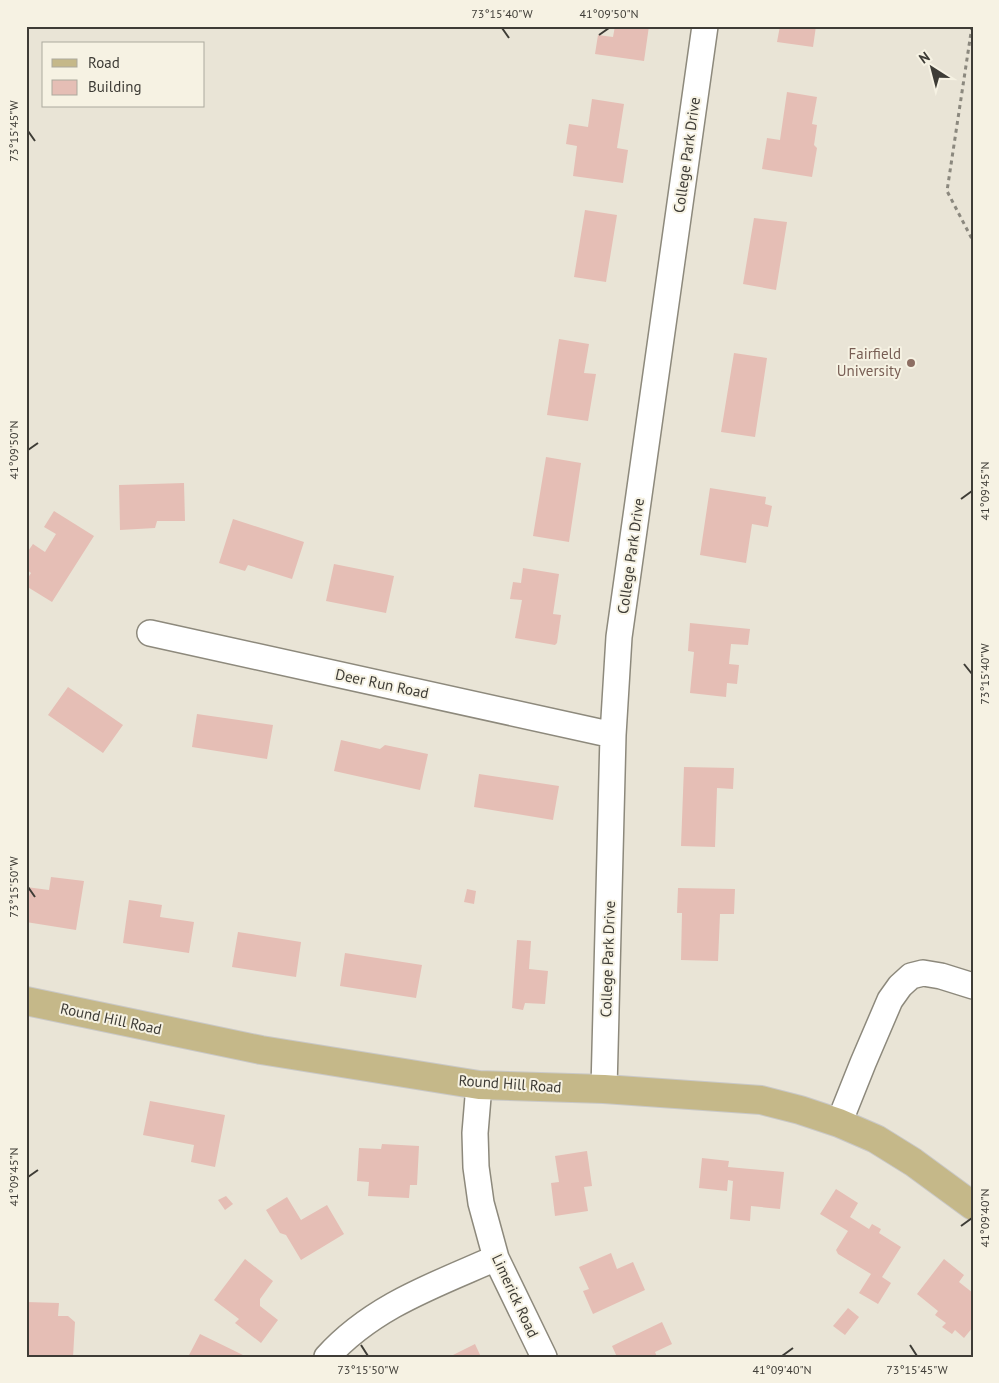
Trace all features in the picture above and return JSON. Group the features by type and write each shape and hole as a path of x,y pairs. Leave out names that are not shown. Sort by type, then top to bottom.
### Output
{"main road":[{"name":"Round Hill Road","path":"26,1001 261,1050 479,1085 604,1089 761,1100 839,1123 876,1139 913,1162 973,1206"}],"street":[{"name":"College Park Drive","path":"604,1089 613,736 619,637 705,26"},
{"name":"Deer Run Road","path":"150,633 613,736"},
{"path":"839,1123 890,1000 900,986 911,976 923,973 941,976 973,986"},
{"name":"Limerick Road","path":"479,1085 475,1133 476,1168 481,1203 496,1258 544,1357"},
{"path":"327,1357 341,1342 376,1314 395,1303 496,1258"}],"path":[{"path":"972,26 947,191 973,240"}],"building":[{"path":"615,26 649,26 644,61 595,54 598,35 613,37"},
{"path":"780,26 816,26 813,47 777,42"},
{"path":"787,92 817,97 812,124 817,125 814,145 817,148 812,177 762,169 767,138 780,140"},
{"path":"592,99 624,104 617,148 628,150 623,183 573,176 577,146 566,144 569,124 588,127"},
{"path":"585,210 617,215 606,282 574,277"},
{"path":"754,218 787,222 776,290 743,284"},
{"path":"559,339 589,344 584,373 596,374 588,421 547,415"},
{"path":"734,353 767,358 755,437 721,432"},
{"path":"546,457 581,463 569,542 533,536"},
{"path":"184,483 185,521 157,521 155,528 120,530 119,485"},
{"path":"710,488 766,497 765,504 772,506 768,527 752,524 746,563 700,555"},
{"path":"54,511 94,536 52,602 26,586 26,581 31,573 26,569 26,554 33,544 45,552 56,534 44,527"},
{"path":"233,519 304,542 292,579 248,565 245,571 219,563"},
{"path":"334,564 394,576 386,613 326,601"},
{"path":"523,568 559,574 553,614 561,615 557,643 555,645 515,638 522,600 510,599 513,582 521,583"},
{"path":"690,623 750,629 748,645 731,644 729,664 739,665 737,684 727,683 726,697 690,693 694,652 688,651"},
{"path":"68,687 123,725 103,753 48,715"},
{"path":"197,714 273,725 267,759 192,747"},
{"path":"341,740 380,749 385,745 428,754 420,790 334,771"},
{"path":"684,767 734,768 733,789 717,788 715,847 681,846"},
{"path":"479,774 559,786 553,820 474,807"},
{"path":"51,877 84,881 76,930 26,922 26,887 49,890"},
{"path":"678,888 735,889 734,914 720,914 718,961 681,960 682,913 677,913"},
{"path":"467,889 476,891 474,904 464,902"},
{"path":"129,900 162,905 160,917 194,922 189,953 123,943"},
{"path":"238,932 301,942 296,977 232,967"},
{"path":"517,940 531,941 529,969 548,971 545,1004 525,1003 523,1010 512,1008"},
{"path":"345,953 422,965 416,998 340,986"},
{"path":"150,1101 225,1115 215,1167 191,1162 194,1145 143,1135"},
{"path":"382,1144 419,1146 417,1185 410,1185 409,1198 368,1196 369,1182 357,1181 359,1148 381,1149"},
{"path":"587,1151 592,1186 584,1187 588,1211 555,1216 551,1183 559,1182 555,1156"},
{"path":"702,1158 729,1161 728,1167 784,1172 780,1209 751,1206 750,1221 730,1219 733,1181 728,1180 727,1191 699,1188"},
{"path":"836,1189 858,1203 850,1217 869,1229 872,1224 881,1229 879,1233 901,1247 882,1277 891,1283 878,1304 859,1293 871,1274 838,1254 836,1250 848,1231 820,1214"},
{"path":"226,1196 233,1204 225,1210 218,1200"},
{"path":"287,1197 301,1220 327,1205 344,1234 301,1260 286,1235 280,1233 266,1210"},
{"path":"611,1253 617,1269 633,1262 645,1290 593,1314 583,1291 589,1289 579,1267"},
{"path":"245,1259 273,1281 260,1299 260,1306 278,1320 261,1343 235,1323 239,1319 214,1300"},
{"path":"944,1259 964,1275 959,1282 973,1293 973,1327 964,1338 955,1330 952,1334 942,1327 946,1323 935,1315 938,1311 917,1294"},
{"path":"26,1302 59,1303 58,1316 68,1316 75,1322 73,1357 26,1357"},
{"path":"848,1308 859,1317 845,1335 833,1326"},
{"path":"662,1322 672,1344 655,1352 657,1357 617,1357 612,1346"},
{"path":"200,1334 243,1355 242,1357 188,1357"},
{"path":"475,1344 481,1357 449,1357"}],"place":[{"name":"Fairfield University","path":"911,363"}]}
